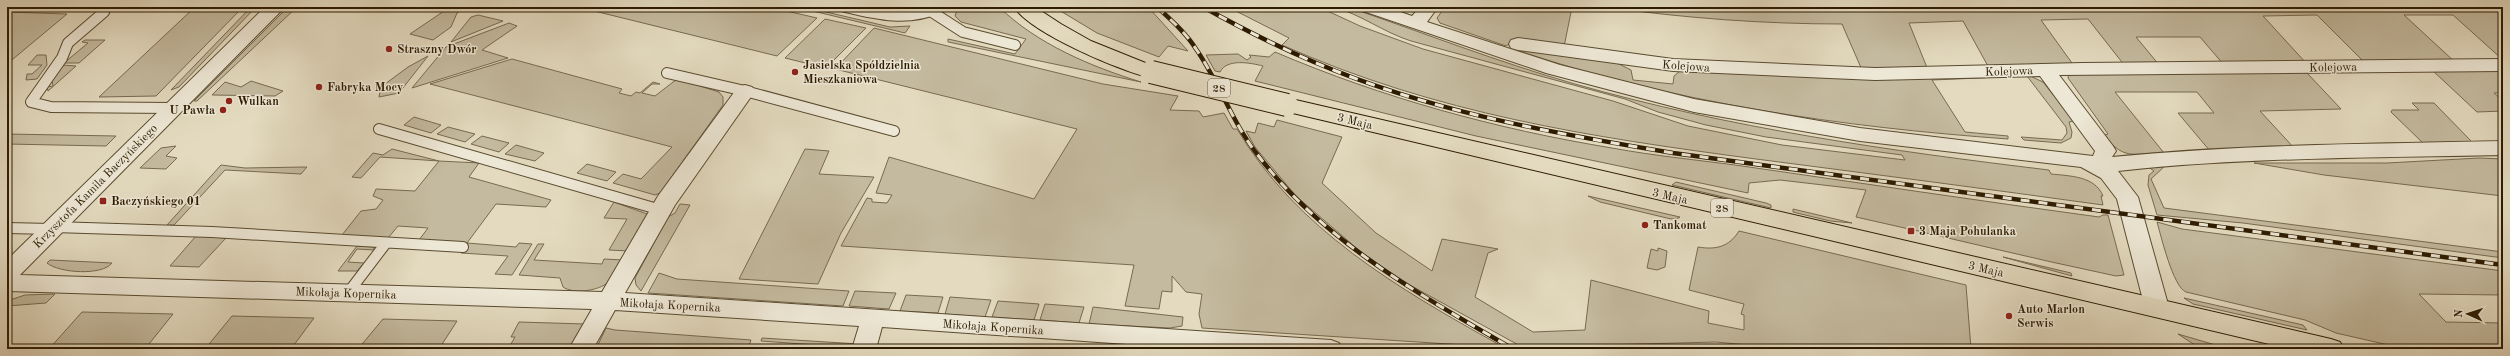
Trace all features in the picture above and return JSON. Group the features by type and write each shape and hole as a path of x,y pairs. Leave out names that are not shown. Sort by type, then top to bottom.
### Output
{"main road":[{"name":"3 Maja","path":"1023,7 1049,28 1073,41 1151,72 1588,177 2331,349"}],"street":[{"name":"Krzysztofa Kamila Baczyńskiego","path":"234,46 268,7"},
{"name":"Krzysztofa Kamila Baczyńskiego","path":"7,274 234,46 276,7"},
{"path":"1369,7 1539,66 1645,95 1740,115 1924,143 2071,159 2097,166 2163,159 2284,153 2503,148"},
{"path":"1416,24 1429,7"},
{"name":"Kolejowa","path":"1518,44 1654,63 1736,69 1894,74 2045,70 2503,65"},
{"path":"2045,70 2106,151 2097,166"},
{"path":"581,349 637,256 660,210 705,144 745,91"},
{"path":"2097,166 2118,184 2127,197 2157,308"},
{"name":"Mikołaja Kopernika","path":"7,283 609,302 1289,348 1331,349"},
{"path":"864,349 873,319"}],"lane":[{"path":"106,7 104,12 68,43 58,65 31,102 51,107 172,108"},
{"path":"845,7 896,16 916,16 932,12 941,7"},
{"path":"932,12 968,34 1015,45"},
{"path":"667,73 745,91 894,131"},
{"path":"379,130 660,210"},
{"path":"7,228 212,232 463,247"},
{"path":"348,294 386,243"}],"shaded area":[{"path":"195,7 243,7 156,96 99,97"},
{"path":"251,7 256,7 179,87 171,90"},
{"path":"288,7 297,7 197,101 194,101"},
{"path":"450,7 466,7 457,13 451,27 433,40 410,34"},
{"path":"578,7 769,7 817,18 777,56"},
{"path":"796,7 805,7 890,27 910,26 905,33"},
{"path":"958,7 999,7 1030,32 1066,53 1103,69 1141,82 948,42 948,39 1015,54 1026,39 961,22 955,16"},
{"path":"1054,7 1148,7 1188,51 1168,46 1159,57 1097,33"},
{"path":"1228,7 1319,7 1360,26 1423,49 1613,101 1688,126 1782,145 1905,160 1902,155 1766,137 1706,125 1658,112 1625,99 1411,41 1391,33 1354,14 1334,7 1348,7 1489,57 1575,84 1633,100 1751,126 1930,155 2049,170 2051,174 2081,178 2094,184 2099,189 2103,196 2101,196 2103,205 1694,151 1634,142 1515,120 1456,106 1398,89 1340,69 1282,45 1289,38"},
{"path":"1445,7 1572,7 1564,47 1516,40 1506,46 1440,23 1437,18"},
{"path":"1605,7 2503,7 2503,60 2453,15 2404,15 2456,63 2365,63 2317,15 2263,16 2307,64 2224,65 2200,37 2136,37 2160,66 2125,66 2088,19 2041,20 2072,63 2071,65 1989,68 1963,21 1909,23 1928,70 1862,70 1842,24 1724,20"},
{"path":"7,12 67,14 7,64"},
{"path":"478,15 503,21 451,42 471,17"},
{"path":"825,19 866,28 826,68 785,58"},
{"path":"509,23 517,26 482,50 508,58 412,88 446,47"},
{"path":"874,28 1103,84 1178,96 1170,110 1199,111 1203,117 1224,113 1233,129 1237,129 1261,165 1289,197 1319,226 1352,253 1387,278 1498,344 1495,347 1202,328 1199,314 1202,294 1186,292 1172,276 1172,292 1162,291 1159,309 1125,306 1134,265 841,246 867,198 872,199 872,202 887,203 892,195 876,193 889,157 1034,199 1077,129 835,69"},
{"path":"85,40 105,40 79,63 64,63 88,43 82,42"},
{"path":"1513,49 1617,63 1631,70 1633,80 1673,84 1674,76 1680,71 2026,74 2043,82 2074,121 2069,122 2072,132 2071,138 2061,143 2024,140 2021,137 2062,140 2067,133 2066,127 2027,76 1932,80 1965,132 2008,136 2008,139 1883,127 1758,110 1634,84 1573,68"},
{"path":"1275,52 1316,69 1399,98 1483,121 1569,140 1644,153 2054,211 2099,217 2108,215 2124,275 2116,276 2083,269 1856,217 1866,190 1780,180 1749,183 1748,193 1476,136 1255,81 1263,66 1246,63 1234,63 1223,68 1220,72 1215,71 1206,55 1238,54 1247,60 1251,57 1249,55 1269,57"},
{"path":"37,55 46,55 47,65 37,79 26,80 27,74 32,74 42,65 28,65"},
{"path":"428,56 399,93 379,97 381,87 408,67"},
{"path":"512,59 622,89 619,93 631,96 636,92 640,93 653,82 660,84 652,84 642,93 655,96 677,79 719,92 723,97 723,105 660,193 655,195 613,183 623,174 641,179 672,147 430,84"},
{"path":"62,65 76,66 48,91 47,87 53,86 52,81"},
{"path":"2503,69 2503,93 2494,93 2503,101 2503,111 2477,112 2432,70"},
{"path":"2296,71 2307,73 2341,109 2260,111 2295,149 2210,151 2178,113 2214,113 2197,92 2115,92 2164,153 2139,154 2125,153 2112,144 2105,135 2108,134 2068,78 2069,73"},
{"path":"251,81 283,91 275,96 212,95 225,82 241,87"},
{"path":"2412,103 2434,103 2474,144 2425,145 2391,112 2392,110 2419,110"},
{"path":"414,117 441,125 431,133 404,125"},
{"path":"1277,120 1342,137 1322,183 1376,233 1432,271 1442,239 1498,249 1488,253 1475,297 1533,332 1585,330 1591,280 1709,311 1708,323 1744,330 1744,315 1741,314 1744,304 1689,290 1698,247 1711,248 1722,246 1731,241 1739,231 1966,285 1971,349 1790,349 1716,342 1522,347 1399,279 1361,252 1296,196 1255,147 1246,131 1255,133 1258,123 1274,127"},
{"path":"448,127 475,134 465,142 437,134"},
{"path":"7,134 116,136 106,146 7,144"},
{"path":"482,136 509,143 499,152 471,144"},
{"path":"516,145 544,153 535,161 505,154"},
{"path":"176,146 166,156 177,158 166,169 140,168 161,148"},
{"path":"392,149 439,161 380,157 361,178 352,177 373,153 383,155"},
{"path":"805,149 829,151 819,174 874,177 841,233 818,284 739,279"},
{"path":"2479,158 2503,159 2503,196 2324,175 2254,163 2387,163"},
{"path":"439,161 479,163 469,177 551,200 546,207 496,204 467,243 516,247 519,243 532,244 512,275 495,274 508,256 461,253 466,244 419,240 428,228 398,226 388,238 342,235 361,211 376,209 383,200 373,196 376,189 415,191"},
{"path":"587,164 616,172 607,181 577,173"},
{"path":"221,165 245,168 307,167 301,174 225,170 174,225 167,225"},
{"path":"2166,165 2151,179 2164,208 2503,252 2503,258 2243,223 2157,215 2148,185 2149,175 2154,171 2147,166"},
{"path":"1676,182 1766,203 1771,205 1771,208 1672,185"},
{"path":"1588,196 1680,217 1671,219 1600,202"},
{"path":"614,202 647,214 629,251 609,250 627,219 604,218"},
{"path":"680,204 690,205 641,291 636,285 635,278 668,217 675,213"},
{"path":"1793,209 1852,223 1830,221 1793,212"},
{"path":"2157,222 2182,229 2503,271 2503,295 2419,294 2446,322 2503,323 2503,349 2406,349 2336,333 2305,320 2186,292 2181,288 2172,271"},
{"path":"196,236 226,238 199,267 170,266"},
{"path":"538,244 544,244 534,260 602,264 604,259 623,260 609,282 606,284 584,291 567,289 563,287 560,278 519,275"},
{"path":"357,246 374,247 374,250 357,249 348,262 364,263 357,271 338,271"},
{"path":"1658,248 1667,251 1665,267 1657,270 1647,268 1651,249 1658,251"},
{"path":"2003,257 2071,273 2072,276"},
{"path":"50,260 112,263 99,270 80,272 53,266 47,263"},
{"path":"659,273 677,279 849,291 843,306 648,293"},
{"path":"855,291 896,293 889,309 849,306"},
{"path":"55,294 46,303 7,306 7,301 25,295"},
{"path":"906,295 943,297 938,313 900,311"},
{"path":"950,297 991,300 985,317 945,314"},
{"path":"2184,298 2303,325 2307,330 2193,304"},
{"path":"998,301 1039,304 1034,320 992,317"},
{"path":"1045,304 1084,307 1079,323 1040,320"},
{"path":"1093,307 1183,317 1182,326 1170,328 1089,324"},
{"path":"82,312 173,314 145,349 49,349"},
{"path":"232,316 314,318 291,349 205,349"},
{"path":"383,319 457,321 439,349 358,349"},
{"path":"519,322 585,324 571,349 508,349 515,337 511,337"},
{"path":"606,328 615,330 751,340 748,349 596,349"},
{"path":"2178,334 2229,349 2201,349"},
{"path":"762,338 859,344 857,348 761,341"}],"railway":[{"path":"1157,7 1192,43 1212,75 1248,142 1283,185 1312,214 1375,264 1443,308 1513,349"},
{"path":"1203,7 1286,49 1357,79 1446,107 1581,137 1673,153 2503,265"}],"place":[{"name":"Straszny Dwór","path":"389,49"},
{"name":"Jasielska Spółdzielnia Mieszkaniowa","path":"795,72"},
{"name":"Fabryka Mocy","path":"319,87"},
{"name":"Wulkan","path":"229,101"},
{"name":"U Pawła","path":"223,110"},
{"name":"Baczyńskiego 01","path":"103,201"},
{"name":"Tankomat","path":"1645,225"},
{"name":"3 Maja Pohulanka","path":"1911,231"},
{"name":"Auto Marlon Serwis","path":"2009,316"}]}
